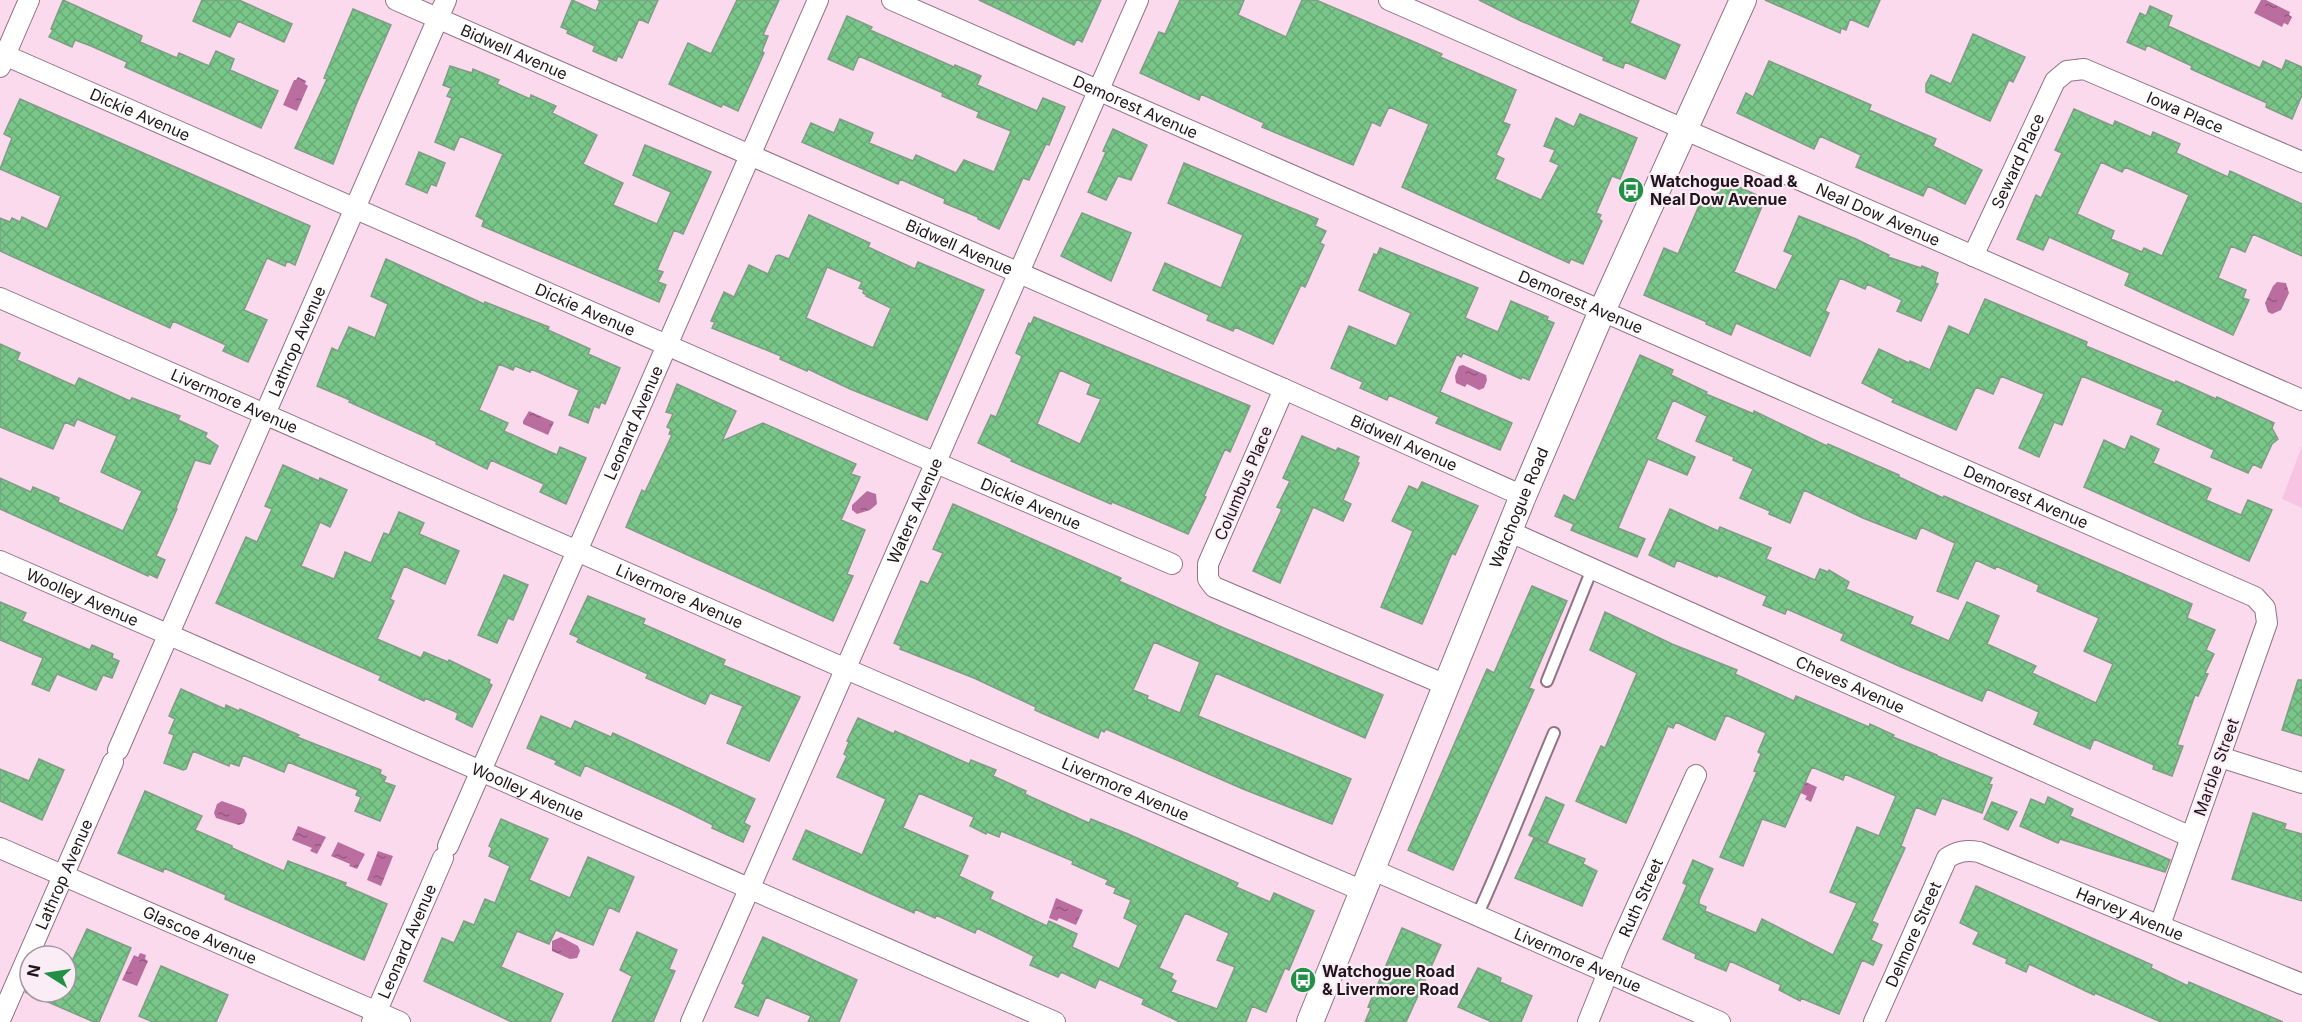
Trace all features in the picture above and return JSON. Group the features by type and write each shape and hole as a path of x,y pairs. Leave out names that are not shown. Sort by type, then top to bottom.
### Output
{"street":[{"path":"2,59 29,0"},
{"name":"Bidwell Avenue","path":"396,0 1019,272 1523,496"},
{"name":"Lathrop Avenue","path":"0,1020 447,0"},
{"name":"Leonard Avenue","path":"374,1017 819,0"},
{"name":"Demorest Avenue","path":"892,0 2255,597 2265,608"},
{"name":"Waters Avenue","path":"691,1022 1138,0"},
{"name":"Neal Dow Avenue","path":"1389,0 2302,400"},
{"name":"Watchogue Road","path":"1310,1022 1508,531 1602,311 1743,0"},
{"name":"Dickie Avenue","path":"2,59 355,209 1173,564"},
{"name":"Iowa Place","path":"2067,71 2084,69 2302,162"},
{"name":"Seward Place","path":"1973,256 2055,81 2067,71"},
{"name":"Livermore Avenue","path":"0,298 846,669 1367,880 1478,916 1720,1022"},
{"name":"Columbus Place","path":"1284,389 1208,564 1208,579 1214,587 1446,684"},
{"name":"Cheves Avenue","path":"1508,531 2191,837"},
{"name":"Woolley Avenue","path":"0,561 750,889 1014,1014 1055,1022"},
{"name":"Marble Street","path":"2160,926 2267,623 2265,608"},
{"path":"2220,757 2302,783"},
{"name":"Ruth Street","path":"1588,1022 1696,775"},
{"name":"Glascoe Avenue","path":"0,848 374,1017 400,1022"},
{"name":"Harvey Avenue","path":"1957,851 1979,852 2302,984"},
{"name":"Delmore Street","path":"1874,1022 1947,858 1957,851"}],"lane":[{"path":"1547,681 1592,569"},
{"path":"1478,916 1554,733"}],"shaded area":[{"path":"2302,446 2302,508 2282,499"}],"water":[{"path":"2261,0 2266,0 2290,12 2289,15 2292,17 2288,25 2284,23 2282,27 2254,13"},
{"path":"298,77 306,81 305,84 308,86 297,111 283,105 294,80"},
{"path":"2277,282 2286,283 2289,293 2281,310 2272,314 2268,312 2265,303"},
{"path":"1463,365 1486,375 1484,388 1479,390 1467,384 1465,387 1456,383 1455,376 1459,366"},
{"path":"529,411 554,422 548,435 523,424"},
{"path":"867,491 876,494 877,504 870,510 857,514 852,510 852,505"},
{"path":"1792,776 1817,787 1811,802 1805,799 1807,796 1788,787"},
{"path":"222,801 244,809 247,814 244,823 239,825 216,818 214,813 217,804"},
{"path":"298,826 326,837 317,854 310,851 312,848 292,840"},
{"path":"338,842 365,854 357,869 331,856"},
{"path":"378,851 393,856 381,886 367,880"},
{"path":"1056,898 1083,910 1076,925 1059,918 1057,921 1049,918"},
{"path":"561,937 578,946 580,951 577,958 570,959 552,951 552,941"},
{"path":"140,953 146,955 145,959 148,961 137,986 122,980 134,955 138,957"}],"building":[{"path":"63,0 142,36 140,42 177,58 179,53 209,66 216,51 234,59 230,70 278,91 261,128 125,67 127,62 91,46 75,40 72,47 49,37"},
{"path":"202,0 239,0 292,24 284,42 238,21 230,37 193,21"},
{"path":"572,0 596,11 600,1 598,0 658,0 648,23 639,19 622,58 618,56 616,61 593,51 595,46 567,33 568,30 561,27"},
{"path":"737,0 779,0 763,35 768,36 762,51 764,53 738,111 723,104 721,107 669,84 688,43 711,54"},
{"path":"979,0 1101,0 1082,42 1077,39 1074,45"},
{"path":"1180,0 1244,0 1238,15 1286,37 1302,0 1316,0 1442,54 1440,57 1516,90 1503,122 1510,125 1496,155 1504,159 1495,179 1541,200 1559,165 1550,161 1555,150 1544,146 1556,118 1574,127 1580,114 1637,138 1620,179 1612,176 1596,213 1601,215 1599,219 1602,221 1583,264 1571,259 1569,263 1402,187 1429,124 1389,107 1380,126 1372,122 1353,165 1262,127 1264,123 1201,94 1199,100 1140,73 1159,32 1165,34"},
{"path":"1479,0 1639,0 1630,23 1680,45 1665,79 1625,62 1623,68 1603,60 1604,57"},
{"path":"1765,0 1880,0 1868,27 1850,19 1846,30 1841,28 1840,33"},
{"path":"2150,6 2172,16 2168,26 2260,68 2263,61 2282,70 2286,60 2302,67 2302,95 2292,119 2266,107 2267,103 2191,69 2192,66 2147,45 2145,50 2127,42 2140,13 2146,16"},
{"path":"353,9 391,25 333,164 295,148 327,79 324,78"},
{"path":"847,16 872,27 870,30 954,67 955,65 981,76 977,85 1037,111 1043,98 1065,107 1049,145 1046,144 1029,180 1023,178 999,229 978,217 944,203 945,199 900,179 898,184 802,142 811,123 834,133 840,119 873,133 869,143 913,161 916,155 956,173 964,160 994,172 1011,131 977,117 979,112 942,96 943,93 859,56 853,70 828,59"},
{"path":"1973,34 2025,57 2013,82 2009,80 1990,121 1926,92 1926,84 1931,75 1951,84"},
{"path":"1769,61 1871,105 1869,110 1936,139 1933,146 1982,170 1965,204 1928,186 1923,196 1856,167 1861,155 1820,136 1814,149 1737,113 1746,93 1753,97"},
{"path":"450,66 472,73 473,69 499,80 497,84 530,99 531,95 556,106 552,113 597,135 583,164 623,183 613,205 657,224 671,192 633,175 645,145 711,172 683,234 674,230 657,270 663,272 658,282 666,285 659,302 482,226 484,220 476,216 503,154 460,136 454,150 435,142 452,98 447,96 451,88 443,85"},
{"path":"20,99 310,226 295,265 287,261 285,266 267,258 244,310 267,320 248,362 223,351 226,345 173,321 170,328 0,251 0,218 10,222 12,218 20,222 22,217 47,229 61,196 0,169 12,138 4,134"},
{"path":"2074,109 2113,126 2115,121 2151,137 2153,132 2180,144 2176,153 2228,177 2230,171 2302,204 2302,256 2253,234 2245,252 2231,246 2218,278 2246,290 2243,298 2249,300 2233,335 2125,285 2130,273 2049,237 2043,250 2017,239 2036,195 2041,198 2062,153 2055,150","holes":["2101,162 2122,172 2125,167 2189,195 2162,256 2144,248 2142,252 2111,239 2114,231 2077,214"]},
{"path":"1113,129 1147,145 1131,180 1118,176 1106,200 1088,192 1106,152 1103,151"},
{"path":"419,152 445,163 436,186 431,184 427,193 406,184"},
{"path":"1184,163 1318,219 1315,226 1326,231 1320,243 1324,245 1305,287 1301,285 1273,344 1235,327 1233,331 1207,320 1209,315 1153,290 1165,263 1221,288 1243,235 1168,203"},
{"path":"1723,180 1759,196 1757,202 1763,204 1734,272 1776,290 1793,255 1784,251 1799,216 1856,239 1889,255 1888,257 1938,273 1935,283 1938,284 1921,321 1897,311 1902,300 1867,284 1865,289 1840,278 1825,311 1829,313 1810,356 1736,323 1731,335 1644,295 1664,248 1678,254 1701,201 1712,205"},
{"path":"1082,213 1131,233 1111,281 1061,256"},
{"path":"809,215 870,243 868,247 915,269 918,262 984,290 927,420 850,389 808,369 807,371 780,359 781,356 712,328 715,322 711,321 724,292 734,297 749,265 768,274 776,256 789,259","holes":["827,267 862,282 859,288 864,290 863,293 866,296 891,308 873,348 806,318"]},
{"path":"1380,248 1478,288 1465,318 1498,332 1511,301 1548,317 1547,320 1554,323 1529,380 1522,377 1521,379 1463,353 1461,357 1457,354 1440,392 1512,423 1500,450 1436,423 1439,417 1389,395 1387,400 1360,388 1363,382 1331,368 1349,326 1396,346 1411,313 1359,290 1374,254 1377,255"},
{"path":"386,259 484,304 485,302 549,327 548,330 590,349 588,354 620,368 605,404 601,402 599,408 594,406 588,423 569,415 579,390 531,369 530,372 515,366 513,370 499,364 479,410 508,423 504,431 557,455 560,447 586,458 566,504 540,492 544,484 491,460 487,469 436,444 437,442 317,386 332,348 338,351 349,327 375,338 388,304 371,296"},
{"path":"1985,299 2087,342 2086,346 2216,399 2217,397 2274,423 2272,428 2278,439 2272,444 2261,468 2253,464 2248,473 2211,457 2214,450 2157,424 2163,410 2082,376 2062,425 2054,422 2039,457 2019,448 2044,394 2001,376 1993,394 1976,387 1956,430 1892,402 1894,399 1862,383 1879,349 1930,370 1949,326 1969,335"},
{"path":"1034,317 1250,406 1230,452 1225,449 1188,534 1011,461 1012,459 978,443 991,415 996,417 1022,356 1016,353 1029,323 1031,324","holes":["1060,370 1091,384 1087,394 1101,399 1080,444 1037,424"]},
{"path":"0,344 20,353 17,360 75,386 79,378 130,401 132,398 180,416 178,420 207,433 205,437 218,446 210,464 195,460 156,556 165,560 157,578 0,509 0,478 31,492 33,487 59,498 58,502 123,531 142,491 101,472 117,436 77,419 74,426 65,422 53,449 0,427"},
{"path":"1640,355 1673,370 1671,375 1707,392 1706,394 1754,414 1754,411 1827,446 1828,444 1899,475 1943,498 1944,496 2192,604 2187,618 2215,630 2206,650 2214,654 2198,696 2195,695 2177,745 2183,746 2172,776 2153,769 2154,765 2094,739 2090,749 2034,724 2039,712 1987,689 1982,701 1901,667 1841,640 1844,634 1787,609 1785,614 1763,605 1767,596 1718,575 1717,577 1677,560 1674,567 1649,555 1670,509 1718,531 1720,527 1771,548 1766,559 1815,580 1820,569 1828,572 1829,570 1849,582 1846,589 1913,617 1910,624 1949,641 1967,602 1999,616 1987,644 2036,666 2032,673 2096,703 2113,664 2084,651 2099,618 2037,591 2039,585 1996,566 1995,569 1976,560 1958,599 1937,591 1955,543 1921,527 1916,539 1863,518 1804,490 1790,523 1740,498 1753,469 1733,460 1734,457 1696,441 1707,416 1673,400 1656,439 1695,457 1687,475 1648,459 1618,528 1645,539 1637,557 1571,530 1574,524 1555,516 1564,495 1575,501"},
{"path":"677,384 736,411 722,441 763,423 856,464 851,474 860,477 841,520 865,530 847,574 853,576 833,621 626,527 642,490 645,492 672,435 669,434 671,429 667,427 673,414 666,412"},
{"path":"1302,436 1336,451 1338,448 1359,457 1357,462 1359,463 1343,500 1351,504 1343,521 1313,507 1280,583 1253,571 1282,509 1277,507 1290,481 1283,478"},
{"path":"2131,436 2159,449 2153,463 2211,489 2206,500 2241,515 2248,500 2272,510 2249,561 2084,487 2104,440 2125,450"},
{"path":"283,465 319,481 320,478 347,490 330,527 320,522 301,566 334,579 345,552 371,563 384,533 389,535 399,512 424,523 419,534 459,551 445,584 404,566 390,599 394,601 377,639 421,658 424,652 448,662 449,660 490,680 489,683 492,685 472,727 456,719 458,713 425,698 424,701 379,680 381,676 216,603 246,537 257,542 272,509 265,506"},
{"path":"1422,482 1478,506 1455,555 1452,553 1422,624 1381,607 1413,531 1392,521 1409,486 1418,490"},
{"path":"953,504 1121,578 1119,581 1226,629 1383,695 1365,738 1216,673 1198,716 1351,779 1332,824 1243,789 1106,729 1104,732 1101,730 1098,738 1035,710 1036,707 974,678 900,649 901,646 894,643 921,581 928,584 943,553 933,549","holes":["1154,642 1200,662 1180,713 1147,699 1148,696 1133,690"]},
{"path":"504,575 528,585 513,620 508,618 497,643 478,635"},
{"path":"1532,586 1567,601 1529,688 1534,690 1453,870 1408,850 1487,669 1494,673"},
{"path":"588,596 645,619 643,624 725,660 723,665 800,697 769,761 727,743 743,706 710,693 705,704 646,678 648,674 577,642 579,638 570,634"},
{"path":"0,602 26,613 22,621 90,650 92,645 113,654 112,658 119,661 112,678 103,675 96,690 57,674 49,691 32,684 43,658 0,640"},
{"path":"1605,612 1672,644 1737,670 1735,674 1794,701 1796,696 1869,727 1870,724 1894,735 1893,737 1992,778 1989,784 1992,785 1982,813 1942,798 1935,815 1916,807 1901,846 1905,848 1872,921 1878,924 1871,940 1882,945 1873,965 1862,960 1839,1014 1801,998 1800,1001 1779,990 1781,985 1730,961 1726,971 1695,958 1696,954 1663,939 1687,885 1683,883 1693,860 1713,869 1699,900 1699,904 1706,907 1705,911 1756,933 1762,919 1833,955 1857,903 1830,892 1857,827 1879,836 1896,796 1845,774 1843,780 1812,767 1785,827 1762,819 1743,866 1720,857 1757,772 1754,771 1761,754 1758,752 1766,733 1726,715 1715,740 1676,722 1673,728 1668,726 1626,823 1576,801 1601,746 1605,748 1637,673 1590,650"},
{"path":"2298,680 2302,680 2302,736 2282,730"},
{"path":"181,689 225,709 226,705 239,711 240,709 299,735 297,737 381,770 380,774 386,777 384,782 395,786 380,821 355,811 361,797 356,795 358,790 288,762 284,772 243,755 239,766 230,763 229,766 193,751 186,769 164,763 174,735 169,733 175,719 169,716"},
{"path":"541,716 571,729 575,721 611,737 613,733 755,799 744,823 750,826 743,842 712,828 713,825 679,808 585,765 580,776 555,764 557,761 527,748"},
{"path":"858,718 894,734 895,731 969,764 971,760 996,770 993,776 1026,791 1025,794 1031,797 1089,823 1091,819 1128,834 1238,883 1236,887 1270,902 1274,893 1314,911 1289,970 1285,968 1266,1012 1252,1006 1246,1022 1180,1022 1142,1004 1144,999 1099,979 1095,988 1061,972 1058,977 1030,965 1034,956 977,928 975,933 936,915 935,918 915,909 914,913 793,859 806,830 862,855 886,799 837,777 847,756 844,754 849,742 847,741","holes":["919,793 974,817 970,826 986,834 987,832 999,837 1001,831 1073,861 1072,864 1108,880 1106,884 1116,888 1114,893 1131,900 1124,918 1138,925 1119,969 1072,947 1077,934 1049,921 1047,926 990,899 993,892 959,876 968,856 903,828","1185,913 1229,933 1217,960 1235,967 1217,1009 1171,992 1176,981 1171,978 1173,974 1159,968"]},
{"path":"39,759 64,770 42,820 0,801 0,769 29,781"},
{"path":"145,791 202,816 195,830 232,848 284,871 288,861 346,883 345,886 387,904 364,960 225,899 226,895 164,868 163,872 118,853"},
{"path":"1546,797 1564,805 1547,843 1529,835"},
{"path":"2048,797 2073,809 2070,816 2170,860 2165,872 2060,839 2058,843 2020,826 2031,799 2045,805"},
{"path":"1992,802 2017,812 2008,830 1984,819"},
{"path":"2253,813 2286,824 2284,829 2302,834 2302,901 2232,879"},
{"path":"501,819 548,839 529,880 570,898 588,857 634,877 619,912 609,907 593,945 556,930 549,944 517,931 501,967 563,994 550,1022 512,1022 424,981 442,938 454,943 464,921 474,925 485,899 495,903 510,866 489,856 492,848 489,846"},
{"path":"1534,838 1585,859 1583,864 1597,871 1582,906 1515,878"},
{"path":"1976,886 2152,965 2151,968 2188,986 2189,982 2283,1022 2161,1022 2095,993 2094,995 2029,964 2026,972 2006,963 2007,959 1973,944 1979,932 1960,923"},
{"path":"1402,928 1441,945 1406,1022 1365,1022 1371,1008 1368,1007"},
{"path":"87,929 131,948 99,1022 94,1022 53,1004 78,1004 78,948"},
{"path":"637,932 677,950 669,969 675,971 653,1022 612,1022 632,976 620,970"},
{"path":"763,937 857,980 839,1022 808,1022 811,1016 766,997 758,1016 735,1007 745,985 742,983"},
{"path":"161,966 228,995 216,1022 153,1022 139,1016"},
{"path":"1478,968 1501,978 1500,982 1532,996 1521,1022 1492,1022 1458,1007"}],"place":[{"name":"Watchogue Road & Neal Dow Avenue","path":"1631,190"},
{"name":"Watchogue Road & Livermore Road","path":"1303,980"}]}
